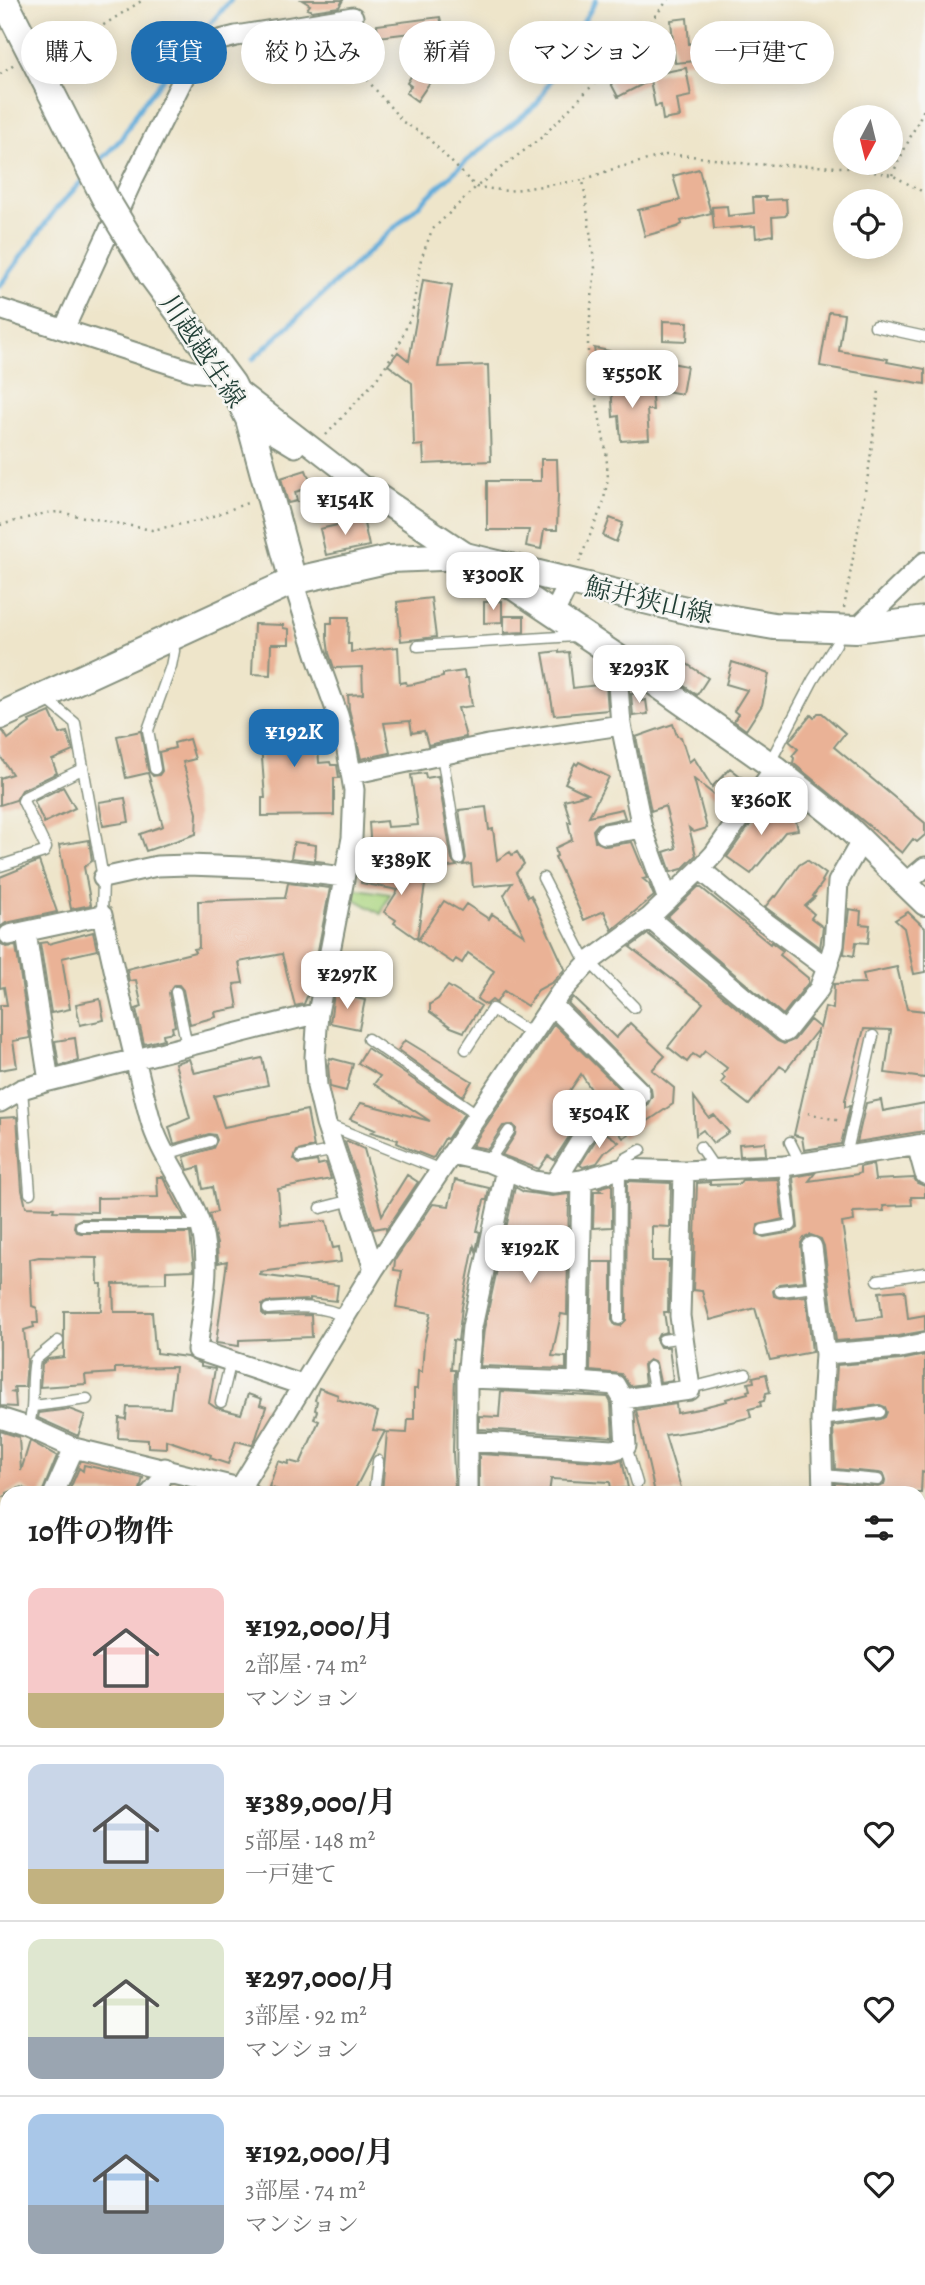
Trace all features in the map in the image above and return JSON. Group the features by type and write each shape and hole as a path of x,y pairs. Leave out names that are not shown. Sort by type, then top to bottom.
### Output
{"main road":[{"name":"川越越生線","path":"4,0 106,198 151,274 228,380 249,419 293,581"},
{"name":"鯨井狭山線","path":"293,581 390,559 466,556 736,620 774,626 848,629 925,620"},
{"path":"0,716 293,581"}],"street":[{"path":"64,330 132,181 188,69 202,51 216,41 236,36 353,17"},
{"path":"0,310 228,380 368,490"},
{"path":"249,419 368,490 619,658 772,766 862,840 925,903"},
{"path":"848,629 925,562"},
{"path":"293,581 338,715 351,774 354,816 318,1013 314,1057 317,1086 326,1124 374,1269"},
{"path":"553,615 570,581"},
{"path":"619,658 621,725 642,828 668,900"},
{"path":"351,774 488,745 621,725"},
{"path":"245,1486 302,1385 374,1269 552,1005 589,962 649,918 714,854 772,766"},
{"path":"606,834 642,828"},
{"path":"649,918 785,1032 819,989 834,945 838,882 862,840"},
{"path":"103,878 157,866 188,865 268,868 344,877"},
{"path":"905,884 925,867"},
{"path":"700,869 754,914 827,968"},
{"path":"49,1081 17,934 103,915 124,1014 154,1130 201,1226 207,1264 197,1350 302,1385"},
{"path":"552,1005 640,1092 640,1095 586,1132 554,1184"},
{"path":"0,1102 22,1089 49,1081 318,1013"},
{"path":"446,1162 497,1166 533,1181 554,1184 582,1181 620,1169 684,1171 792,1165 921,1144 925,1174"},
{"path":"467,1486 467,1378 472,1327 497,1166"},
{"path":"623,1399 690,1390 680,1316 684,1171"},
{"path":"578,1382 582,1181"},
{"path":"812,1247 825,1354 821,1420 824,1484"},
{"path":"825,1354 900,1348 925,1343"},
{"path":"467,1378 615,1385 623,1399 626,1446 613,1450 467,1441"},
{"path":"0,1418 29,1427 74,1448 165,1468 225,1486"},
{"path":"57,1486 74,1448"},
{"path":"157,1486 165,1468"}],"lane":[{"path":"875,326 925,337"},
{"path":"772,766 802,700 848,629"},
{"path":"418,646 582,635"},
{"path":"155,769 148,730 171,666 173,636"},
{"path":"43,696 75,723 103,878 103,915"},
{"path":"442,755 459,859"},
{"path":"0,866 44,852 46,848 23,801 25,797 82,769"},
{"path":"544,878 582,954 634,1007"},
{"path":"176,992 187,1046"},
{"path":"466,1049 492,1009 531,1034"},
{"path":"846,1157 873,1036"},
{"path":"368,1039 477,1114"},
{"path":"22,1089 30,1193"},
{"path":"326,1124 446,1162"},
{"path":"497,1166 509,1131"},
{"path":"166,1154 210,1141"},
{"path":"763,1230 791,1226 790,1142"},
{"path":"700,1147 715,1169"},
{"path":"301,1157 336,1150"},
{"path":"619,1319 620,1169 625,1159 641,1150"},
{"path":"321,1208 352,1200"},
{"path":"81,1226 201,1226"},
{"path":"878,1280 925,1273"},
{"path":"780,1291 817,1287"},
{"path":"268,1309 305,1307 331,1310 345,1317"},
{"path":"663,1340 683,1337"},
{"path":"29,1427 34,1406 31,1392 35,1360 58,1341"},
{"path":"221,1402 231,1360"},
{"path":"650,1367 655,1395"},
{"path":"690,1388 746,1374"},
{"path":"34,1406 87,1399"},
{"path":"821,1420 880,1412"},
{"path":"626,1446 637,1483"},
{"path":"375,1486 378,1461"},
{"path":"824,1484 878,1480"}],"path":[{"path":"110,21 142,0"},
{"path":"314,448 376,380 399,345 412,313 421,259 432,230 476,187 542,137 629,48 668,0"},
{"path":"353,17 358,69 403,122 425,136 476,187 508,191 583,180 666,155 749,164 833,167"},
{"path":"0,74 21,59"},
{"path":"903,152 925,107"},
{"path":"892,175 925,193"},
{"path":"570,581 603,504 608,478 606,452 588,357 595,268 583,180"},
{"path":"848,629 879,390"},
{"path":"0,525 58,512 152,530 202,520 270,495"},
{"path":"808,1114 853,1124"}],"green space":[{"path":"352,888 390,894 381,914 351,897"}],"building":[{"path":"302,0 343,0 339,7 312,11 307,9 310,5"},
{"path":"440,17 441,21 408,21"},
{"path":"687,18 690,62 676,63 676,21 671,20"},
{"path":"399,22 399,34 385,36 385,24"},
{"path":"686,68 691,96 677,99 680,117 663,120 661,105 655,106 651,84 676,84 676,70"},
{"path":"408,84 429,84 417,101 406,93 411,86"},
{"path":"611,84 643,84 618,97"},
{"path":"699,169 711,213 681,221 682,224 677,227 645,236 638,210 680,200 673,176"},
{"path":"753,197 766,197 766,200 786,199 787,214 772,217 773,235 756,238 755,226 714,229 712,207 727,206 728,216 754,213"},
{"path":"423,280 452,285 438,367 488,365 491,461 424,464 423,445 414,446 412,383 388,365 398,352 409,361"},
{"path":"829,312 844,314 839,351 888,359 887,362 925,369 925,384 820,366"},
{"path":"663,321 688,322 687,341 663,340"},
{"path":"594,348 610,351 613,369 598,372"},
{"path":"666,362 687,366 682,394 661,390"},
{"path":"632,382 632,386 651,384 653,410 647,410 649,439 621,441 619,416 613,417 611,384"},
{"path":"541,459 557,459 558,494 557,530 544,530 541,549 526,546 529,530 487,530 487,481 541,481"},
{"path":"306,470 312,487 295,492 297,501 288,503 281,478"},
{"path":"610,518 623,523 616,542 603,536"},
{"path":"363,519 369,546 326,555 320,529"},
{"path":"431,598 436,637 401,641 397,602"},
{"path":"502,601 502,622 484,623 484,602"},
{"path":"504,616 524,616 524,632 504,633"},
{"path":"332,617 349,617 348,644 351,644 351,652 398,647 400,683 414,684 443,677 443,674 464,671 465,678 468,678 472,706 458,708 466,737 428,745 424,731 412,733 410,721 384,723 390,753 361,759 348,695 363,694 362,667 334,668 327,638 327,623 332,623"},
{"path":"254,624 283,625 283,628 289,629 289,644 271,644 270,675 252,674"},
{"path":"569,652 573,688 606,684 608,710 554,715 543,653"},
{"path":"678,658 708,678 697,695 667,674"},
{"path":"732,662 769,674 762,705 746,730 734,721 738,714 734,711 747,690 726,684"},
{"path":"640,693 641,701 646,700 648,714 633,716 631,694"},
{"path":"50,712 60,734 67,732 73,751 52,760 57,773 22,790 16,800 0,805 0,778 12,774 0,756 0,732 3,731 8,739 30,723 29,721"},
{"path":"285,713 286,717 309,716 310,746 318,745 319,763 330,762 331,765 337,765 339,778 334,778 334,815 262,816 262,798 265,798 257,714"},
{"path":"818,713 822,713 845,733 834,747 925,823 925,835 917,842 913,839 902,853 793,763 792,756 798,749 789,741 811,715 814,718"},
{"path":"673,724 677,736 681,737 689,762 694,758 712,787 730,768 749,783 730,807 694,779 707,828 694,832 689,828 696,855 682,869 671,872 664,852 676,848 665,806 651,811 636,737"},
{"path":"141,731 148,770 153,776 162,771 159,752 175,748 174,743 189,739 195,759 183,762 197,813 196,834 146,851 140,834 163,826 148,773 126,778 117,736"},
{"path":"579,762 609,777 589,816 622,809 625,818 598,824 593,830 595,841 606,846 632,842 647,878 643,879 649,884 654,896 612,930 604,911 584,920 555,857 555,848 572,840 568,822 571,822 564,800 588,794 565,783 575,763 577,765"},
{"path":"425,773 426,778 438,776 452,860 457,866 425,870 422,848 371,851 369,823 386,821 387,827 418,825 411,775"},
{"path":"63,787 75,808 44,823 34,801"},
{"path":"125,798 129,822 103,826 99,802"},
{"path":"767,801 788,817 795,816 798,830 785,832 751,874 727,857"},
{"path":"486,807 489,830 493,829 497,860 510,852 512,855 517,852 524,864 516,873 528,897 531,895 565,969 553,982 538,990 527,1006 504,991 496,1003 492,1000 486,1005 477,999 494,971 468,953 462,963 456,959 453,963 418,940 444,901 461,911 466,904 489,919 492,914 524,935 504,895 512,883 473,887 471,864 463,865 466,858 459,810"},
{"path":"89,840 92,861 84,867 91,905 71,909 59,845"},
{"path":"294,842 316,845 315,861 291,858"},
{"path":"807,860 826,874 813,896 815,897 805,906 814,914 811,918 823,927 820,948 765,907 776,897 799,865"},
{"path":"39,861 57,912 6,923 0,927 0,877"},
{"path":"363,868 426,878 417,939 394,923 396,920 384,912 398,890 361,883"},
{"path":"288,883 330,888 311,987 304,1004 295,1006 282,954 239,962 243,983 234,984 238,1008 215,1012 216,1017 190,1024 183,990 179,985 174,985 169,993 175,1026 172,1027 173,1032 163,1034 164,1039 144,1044 136,1009 142,1007 136,980 129,981 127,969 195,952 194,949 199,948 198,901 285,898"},
{"path":"699,886 770,944 771,942 783,951 780,955 808,978 808,983 783,1015 667,917"},
{"path":"849,909 861,911 860,924 870,925 868,943 856,942 854,956 844,954"},
{"path":"908,912 925,928 925,972 914,974 904,928 895,920"},
{"path":"93,932 97,950 62,958 70,1009 51,1013 40,943 48,944"},
{"path":"648,934 784,1044 794,1040 810,1020 820,1028 825,1007 833,1009 834,984 865,983 863,974 897,967 907,1009 925,1011 925,1078 885,1073 891,1030 864,1029 845,1100 845,1107 850,1106 841,1144 804,1150 802,1137 794,1135 818,1029 786,1070 780,1066 749,1105 721,1083 727,1068 705,1051 699,1058 693,1054 687,1062 668,1047 703,1003 630,947"},
{"path":"0,943 6,947 16,946 30,1038 13,1041 17,1067 0,1070 0,1005 7,1005 4,987 0,988"},
{"path":"448,986 481,1006 464,1032 451,1027 430,1012 430,1004 438,999"},
{"path":"334,993 365,1000 359,1029 330,1023"},
{"path":"573,997 616,1038 630,1023 665,1056 652,1070 674,1088 673,1104 623,1138 615,1127 647,1105 652,1096 651,1088 568,1003"},
{"path":"100,999 104,1020 80,1025 76,1004"},
{"path":"554,1024 623,1092 602,1106 581,1074 561,1104 584,1119 576,1126 554,1160 548,1156 539,1169 502,1155 515,1135 516,1128 513,1125 503,1126 488,1149 472,1146"},
{"path":"75,1038 78,1061 59,1066 55,1041"},
{"path":"405,1040 472,1081 463,1096 398,1050"},
{"path":"367,1048 464,1114 434,1157 397,1143 398,1140 371,1132 375,1130 350,1119 361,1103 430,1121 374,1084 380,1076 358,1063"},
{"path":"262,1058 268,1085 214,1096 224,1127 307,1110 314,1147 297,1151 294,1159 299,1164 317,1161 318,1165 326,1163 331,1179 278,1189 281,1225 326,1221 333,1248 339,1247 341,1262 260,1272 260,1275 338,1285 336,1301 310,1298 267,1302 262,1305 262,1313 265,1316 311,1315 312,1337 239,1340 239,1346 216,1343 227,1261 218,1263 217,1244 209,1214 217,1212 212,1187 203,1189 199,1167 188,1170 184,1157 213,1148 217,1140 215,1135 209,1134 174,1144 169,1127 190,1118 175,1063 189,1059 194,1073"},
{"path":"330,1058 353,1064 346,1091 330,1087"},
{"path":"694,1097 709,1118 714,1115 729,1132 713,1143 703,1130 696,1135"},
{"path":"881,1100 883,1111 925,1103 925,1131 857,1142 866,1103"},
{"path":"17,1117 22,1190 26,1207 97,1212 97,1198 158,1197 157,1177 163,1177 185,1219 81,1219 75,1222 74,1227 81,1233 190,1233 194,1270 166,1271 166,1283 113,1284 114,1312 152,1312 157,1353 187,1357 201,1364 201,1367 215,1369 209,1403 216,1408 241,1414 248,1394 262,1399 260,1405 266,1407 256,1438 252,1445 236,1441 228,1464 210,1458 211,1455 166,1440 166,1448 148,1447 148,1440 118,1438 119,1418 126,1419 127,1407 170,1408 175,1367 115,1368 115,1373 85,1375 86,1384 40,1387 42,1364 48,1359 64,1357 64,1311 101,1311 102,1284 98,1284 97,1258 30,1259 32,1306 37,1308 38,1323 33,1323 34,1327 24,1330 27,1361 25,1387 14,1387 15,1391 10,1392 15,1393 16,1407 0,1406 0,1118"},
{"path":"606,1133 619,1142 605,1152 597,1163 583,1167 580,1165 595,1141"},
{"path":"345,1142 364,1149 382,1215 407,1175 418,1182 386,1230 385,1227 374,1229"},
{"path":"765,1142 766,1155 740,1156 739,1144"},
{"path":"873,1164 875,1180 914,1178 917,1183 925,1186 925,1197 911,1197 912,1205 883,1206 884,1211 853,1212 854,1221 842,1223 857,1320 882,1317 879,1292 902,1290 905,1291 908,1318 925,1315 925,1331 836,1341 824,1246 821,1239 811,1235 801,1243 804,1281 779,1284 773,1291 774,1296 780,1298 806,1296 812,1352 770,1360 755,1308 710,1320 702,1291 693,1290 697,1183 739,1184 742,1180 778,1179 783,1219 758,1225 757,1234 764,1237 792,1232 798,1228 793,1177 815,1173 809,1181 858,1174 860,1167"},
{"path":"455,1180 489,1188 477,1231 480,1232 476,1251 474,1246 458,1341 453,1340 451,1370 455,1370 455,1486 383,1486 387,1432 407,1433 408,1419 414,1419 414,1389 417,1389 418,1371 422,1372 424,1344 431,1313 396,1307 402,1271 394,1270 395,1260 433,1204 449,1206"},
{"path":"627,1181 671,1183 670,1227 652,1226 652,1261 669,1261 668,1312 664,1312 667,1332 659,1334 656,1340 660,1347 669,1347 673,1380 660,1382 656,1363 649,1360 643,1365 645,1384 630,1386 621,1374 590,1371 593,1262 612,1262 612,1320 615,1325 620,1326 626,1320"},
{"path":"612,1184 612,1227 593,1228 594,1191 602,1191 598,1188"},
{"path":"515,1187 524,1192 552,1196 569,1194 567,1315 561,1314 552,1356 566,1357 566,1369 480,1366 484,1329"},
{"path":"925,1355 925,1473 922,1472 921,1486 881,1486 885,1480 883,1474 835,1469 833,1426 881,1419 887,1412 885,1407 880,1405 834,1411 837,1365 901,1360"},
{"path":"766,1374 770,1392 766,1393 764,1401 760,1402 761,1406 749,1409 751,1417 665,1435 680,1486 653,1486 636,1410 676,1404 677,1413 704,1408 748,1393 748,1383 754,1382 753,1377"},
{"path":"319,1388 338,1395 337,1399 378,1412 373,1430 385,1431 357,1486 269,1486 278,1461 300,1464 319,1421 314,1419 317,1411 315,1400"},
{"path":"501,1391 608,1397 611,1403 613,1437 479,1429 479,1416 499,1417"},
{"path":"69,1409 85,1415 78,1436 38,1418 39,1413"},
{"path":"0,1431 19,1437 21,1471 30,1441 57,1456 45,1486 0,1486"},
{"path":"479,1454 612,1462 622,1460 628,1486 611,1486 610,1482 551,1479 550,1486 479,1486"},
{"path":"84,1465 143,1478 141,1486 71,1486 79,1468 83,1471"},
{"path":"835,1483 867,1486 835,1486"}],"waterway":[{"path":"96,165 121,139 141,106 231,0"},
{"path":"253,359 464,163 537,104 596,0"},
{"path":"0,286 56,209 85,178"}]}
